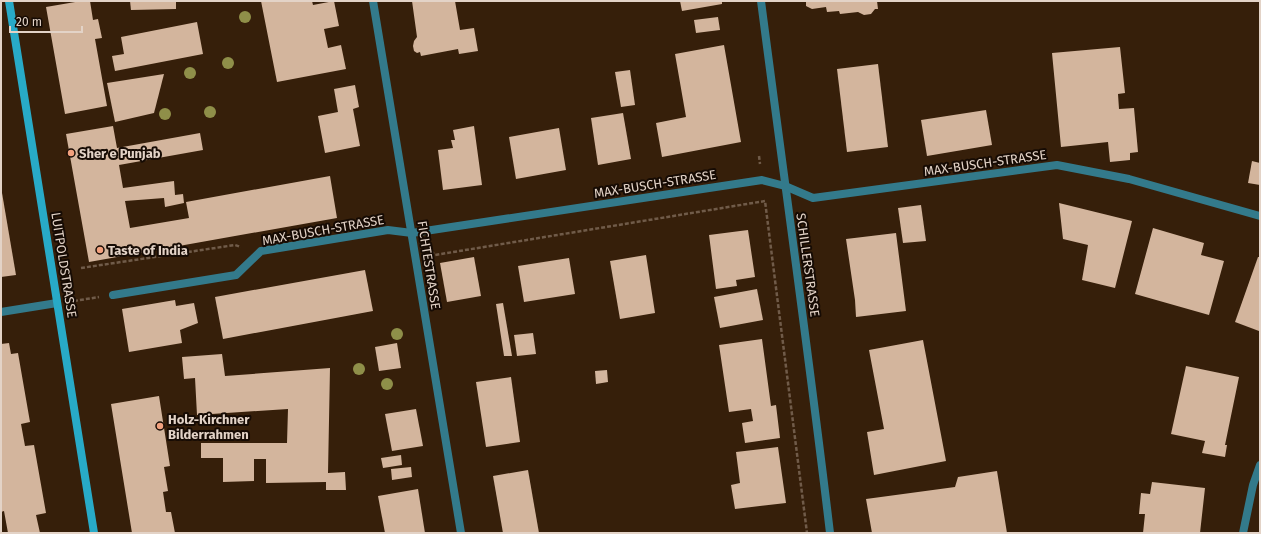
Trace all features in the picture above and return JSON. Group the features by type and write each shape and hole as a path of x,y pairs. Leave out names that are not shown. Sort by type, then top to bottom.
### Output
{"main road":[{"name":"LUITPOLDSTRASSE","path":"9,1 94,533"}],"street":[{"name":"FICHTESTRASSE","path":"373,1 461,533"},
{"name":"SCHILLERSTRASSE","path":"762,1 785,186 815,404 830,533"},
{"name":"MAX-BUSCH-STRASSE","path":"113,295 236,275 261,251 388,230 412,233 762,180 785,186 813,198 1057,165 1129,179 1260,216"},
{"path":"1,312 57,303"},
{"path":"1243,533 1253,484 1260,465"}],"path":[{"path":"412,233 435,255 765,201 807,533"},
{"path":"81,268 234,245 261,251"},
{"path":"57,303 113,295"}],"building":[{"path":"81,1 90,1 93,20 98,19 102,38 95,39 107,106 65,114 46,7"},
{"path":"130,1 176,1 176,9 131,10"},
{"path":"261,1 312,1 313,5 334,1 339,26 324,29 328,48 341,45 346,69 277,82"},
{"path":"412,1 455,1 460,30 474,28 478,51 459,54 458,49 421,56 420,52 417,53 414,51 414,41 417,37"},
{"path":"680,1 722,1 722,4 682,11"},
{"path":"806,1 877,1 878,9 875,9 871,14 864,15 858,12 840,14 839,11 827,12 826,7 812,9 806,6"},
{"path":"718,17 720,30 696,33 694,20"},
{"path":"197,22 203,54 115,71 112,56 124,54 121,37"},
{"path":"724,45 741,142 662,157 656,123 686,117 675,54"},
{"path":"1120,47 1125,93 1118,94 1119,109 1134,108 1138,152 1130,153 1130,160 1110,162 1108,142 1061,147 1052,53"},
{"path":"878,64 888,147 847,152 837,69"},
{"path":"630,70 635,105 621,107 615,72"},
{"path":"164,74 154,113 115,122 107,83"},
{"path":"355,85 359,107 353,109 360,146 325,153 318,116 338,112 334,89"},
{"path":"986,110 992,145 927,156 921,120"},
{"path":"623,113 631,159 598,165 591,118"},
{"path":"113,126 117,148 200,133 203,150 119,165 123,188 174,181 175,195 183,194 184,203 165,207 164,198 125,201 130,228 189,218 186,202 330,176 337,218 89,262 66,134"},
{"path":"474,126 482,185 443,190 438,150 453,148 451,140 455,140 453,130"},
{"path":"559,128 566,170 516,179 509,137"},
{"path":"1252,161 1260,163 1260,185 1248,183"},
{"path":"1,187 16,275 1,277"},
{"path":"1059,203 1132,221 1115,288 1082,280 1088,245 1063,239"},
{"path":"921,205 926,241 903,243 898,208"},
{"path":"1153,228 1204,243 1201,255 1224,261 1209,315 1135,294"},
{"path":"748,230 755,277 736,280 737,286 716,289 709,235"},
{"path":"896,233 906,311 856,317 846,239"},
{"path":"646,255 655,313 620,319 610,261"},
{"path":"474,257 481,296 447,302 440,263"},
{"path":"1258,257 1260,257 1259,331 1235,322"},
{"path":"569,258 575,294 524,302 518,266"},
{"path":"365,270 373,311 223,339 215,297"},
{"path":"757,289 763,320 720,328 714,297"},
{"path":"175,300 176,306 194,303 198,323 180,330 182,343 129,352 122,309"},
{"path":"503,303 512,356 504,356 496,304"},
{"path":"533,333 536,354 517,356 514,335"},
{"path":"762,339 771,406 776,405 780,438 745,443 742,423 753,421 751,409 729,412 719,345"},
{"path":"923,340 946,461 874,475 867,432 884,429 869,350"},
{"path":"9,343 11,354 18,353 30,422 21,424 25,446 34,445 46,513 36,515 40,533 8,533 4,511 1,512 1,344"},
{"path":"397,343 401,368 379,371 375,347"},
{"path":"222,354 225,376 330,368 328,473 345,472 346,490 326,490 326,482 266,483 266,459 254,459 254,481 223,482 223,458 201,458 201,443 287,443 288,409 197,415 195,378 184,379 182,357"},
{"path":"1186,366 1239,377 1225,445 1227,445 1225,457 1202,453 1205,441 1171,434"},
{"path":"607,370 608,382 596,384 595,371"},
{"path":"511,377 520,442 486,447 476,382"},
{"path":"159,396 170,466 164,467 168,491 163,492 166,512 171,512 175,533 132,533 111,404"},
{"path":"416,409 423,446 392,451 385,414"},
{"path":"778,447 786,503 735,509 731,485 740,483 736,452"},
{"path":"401,455 402,465 383,468 381,458"},
{"path":"411,467 412,477 392,480 391,469"},
{"path":"528,470 539,533 503,533 493,476"},
{"path":"997,471 1007,533 872,533 866,499 955,487 958,477"},
{"path":"1152,482 1205,488 1200,533 1143,533 1145,514 1139,514 1141,493 1150,494"},
{"path":"418,489 425,533 385,533 378,496"}],"place":[{"name":"Sher e Punjab","path":"71,153"},
{"name":"Taste of India","path":"100,250"},
{"name":"Holz-Kirchner Bilderrahmen","path":"160,426"}]}
